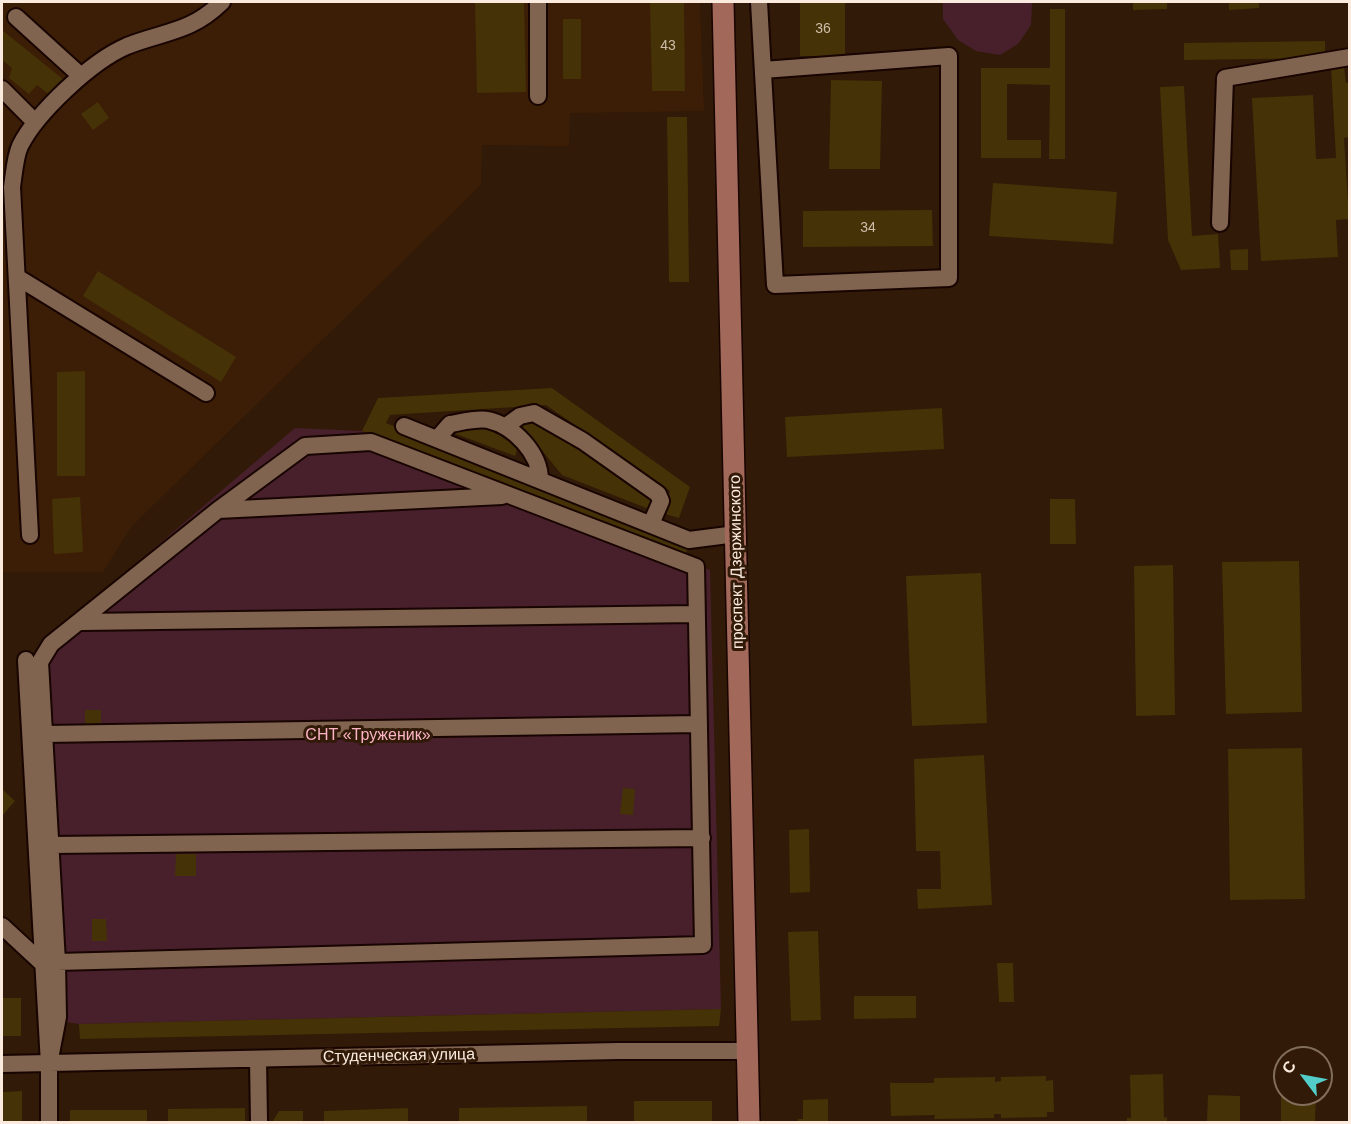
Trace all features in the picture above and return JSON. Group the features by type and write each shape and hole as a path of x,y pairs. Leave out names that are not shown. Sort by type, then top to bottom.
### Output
{"main road":[{"name":"проспект Дзержинского","path":"723,2 749,1122"}],"street":[{"path":"30,535 12,187 20,147 35,122 90,68 127,46 176,33 211,12 222,2"},
{"path":"538,2 538,96"},
{"path":"759,2 775,285 949,278 949,56 763,70"},
{"path":"16,17 81,76"},
{"path":"1220,223 1225,78 1350,57"},
{"path":"2,89 35,122"},
{"path":"2,162 14,175"},
{"path":"17,278 206,393"},
{"path":"506,426 520,416 534,413 583,441 658,494 661,501 651,524"},
{"path":"437,439 450,424 485,420 506,426 532,453 540,468 540,480"},
{"path":"404,426 689,540 736,534"},
{"path":"2,926 49,962 703,945 696,567 371,442 305,446 218,510 51,644 40,662 51,845 49,962 49,1122"},
{"path":"218,510 507,496"},
{"path":"82,621 696,614"},
{"path":"26,660 49,962"},
{"path":"45,734 699,724"},
{"path":"51,845 702,838"},
{"name":"Студенческая улица","path":"2,1064 618,1051 749,1051"},
{"path":"258,1059 259,1122"}],"shaded area":[{"path":"2,2 700,2 704,111 570,113 569,146 482,145 481,185 131,527 103,572 2,572"}],"green space":[{"path":"943,2 1032,2 1031,25 1018,44 1000,55 976,51 958,40 943,19"},
{"name":"СНТ «Труженик»","path":"295,428 362,431 710,570 721,1009 79,1024 53,1020 33,657 44,642"}],"building":[{"path":"475,2 524,2 526,92 477,93"},
{"path":"650,2 684,2 685,91 652,91"},
{"path":"800,2 845,2 845,56 800,56"},
{"path":"1133,2 1167,2 1167,9 1133,10"},
{"path":"1229,2 1259,2 1259,8 1229,10"},
{"path":"1050,9 1065,9 1065,159 1049,159 1050,85 1007,84 1007,140 1041,140 1041,158 981,158 981,68 1050,68"},
{"path":"563,19 581,19 581,79 563,79"},
{"path":"2,30 64,80 51,96 37,85 29,94 9,78 12,68 2,60"},
{"path":"1325,41 1325,58 1184,60 1184,43"},
{"path":"1344,66 1346,83 1350,83 1350,137 1344,138 1349,219 1336,220 1338,257 1261,261 1252,98 1313,95 1316,159 1336,158 1331,67"},
{"path":"831,80 882,81 880,169 829,169"},
{"path":"1184,86 1192,236 1218,234 1220,268 1181,270 1168,240 1160,87"},
{"path":"98,102 109,118 93,130 81,114"},
{"path":"667,117 687,117 689,282 669,282"},
{"path":"993,183 1117,192 1113,244 989,236"},
{"path":"932,210 933,246 803,247 803,211"},
{"path":"1248,249 1248,270 1231,270 1230,250"},
{"path":"98,271 236,357 221,382 83,296"},
{"path":"85,371 85,476 57,476 57,372"},
{"path":"552,388 690,487 679,518 662,513 670,491 546,405 390,415 386,423 689,545 684,558 362,431 378,398"},
{"path":"942,408 944,449 787,457 785,417"},
{"path":"527,416 550,423 574,447 653,497 649,509 562,475 520,424"},
{"path":"492,422 517,450 515,456 456,434 458,425"},
{"path":"80,497 83,552 54,554 52,499"},
{"path":"1050,499 1075,499 1076,544 1050,544"},
{"path":"1299,561 1302,712 1226,714 1222,562"},
{"path":"1173,565 1175,715 1136,716 1134,566"},
{"path":"981,573 987,723 912,726 906,576"},
{"path":"85,710 101,710 101,731 85,731"},
{"path":"1302,748 1305,899 1230,900 1228,749"},
{"path":"984,755 992,905 918,909 917,889 941,889 940,851 916,851 914,759"},
{"path":"623,788 635,789 633,815 620,814"},
{"path":"2,789 15,801 2,816"},
{"path":"809,829 810,892 790,893 789,830"},
{"path":"176,854 196,854 196,876 175,876"},
{"path":"92,919 106,919 107,941 92,941"},
{"path":"818,931 821,1020 791,1021 788,932"},
{"path":"997,963 1013,963 1014,1002 999,1002"},
{"path":"854,996 916,996 916,1018 854,1019"},
{"path":"2,998 21,998 21,1036 2,1036"},
{"path":"721,1009 719,1026 80,1039 79,1024"},
{"path":"1163,1074 1164,1118 1167,1117 1167,1122 1127,1122 1127,1118 1131,1118 1130,1075"},
{"path":"1046,1076 1046,1081 1053,1080 1054,1112 1047,1112 1047,1117 1001,1118 1001,1114 994,1114 994,1118 934,1119 935,1115 891,1116 890,1083 934,1083 934,1078 995,1077 995,1082 1001,1081 1001,1077"},
{"path":"22,1091 22,1122 2,1122 2,1092"},
{"path":"1208,1095 1240,1096 1240,1122 1207,1122"},
{"path":"828,1099 828,1122 798,1122 798,1119 803,1119 803,1100"},
{"path":"634,1101 712,1101 712,1122 634,1122"},
{"path":"587,1106 587,1122 459,1122 459,1108"},
{"path":"1281,1106 1316,1106 1315,1122 1281,1122"},
{"path":"245,1108 245,1122 168,1122 168,1109"},
{"path":"408,1108 408,1122 324,1122 324,1111"},
{"path":"70,1110 147,1110 147,1122 70,1122"},
{"path":"279,1111 303,1111 303,1122 272,1122"}]}
